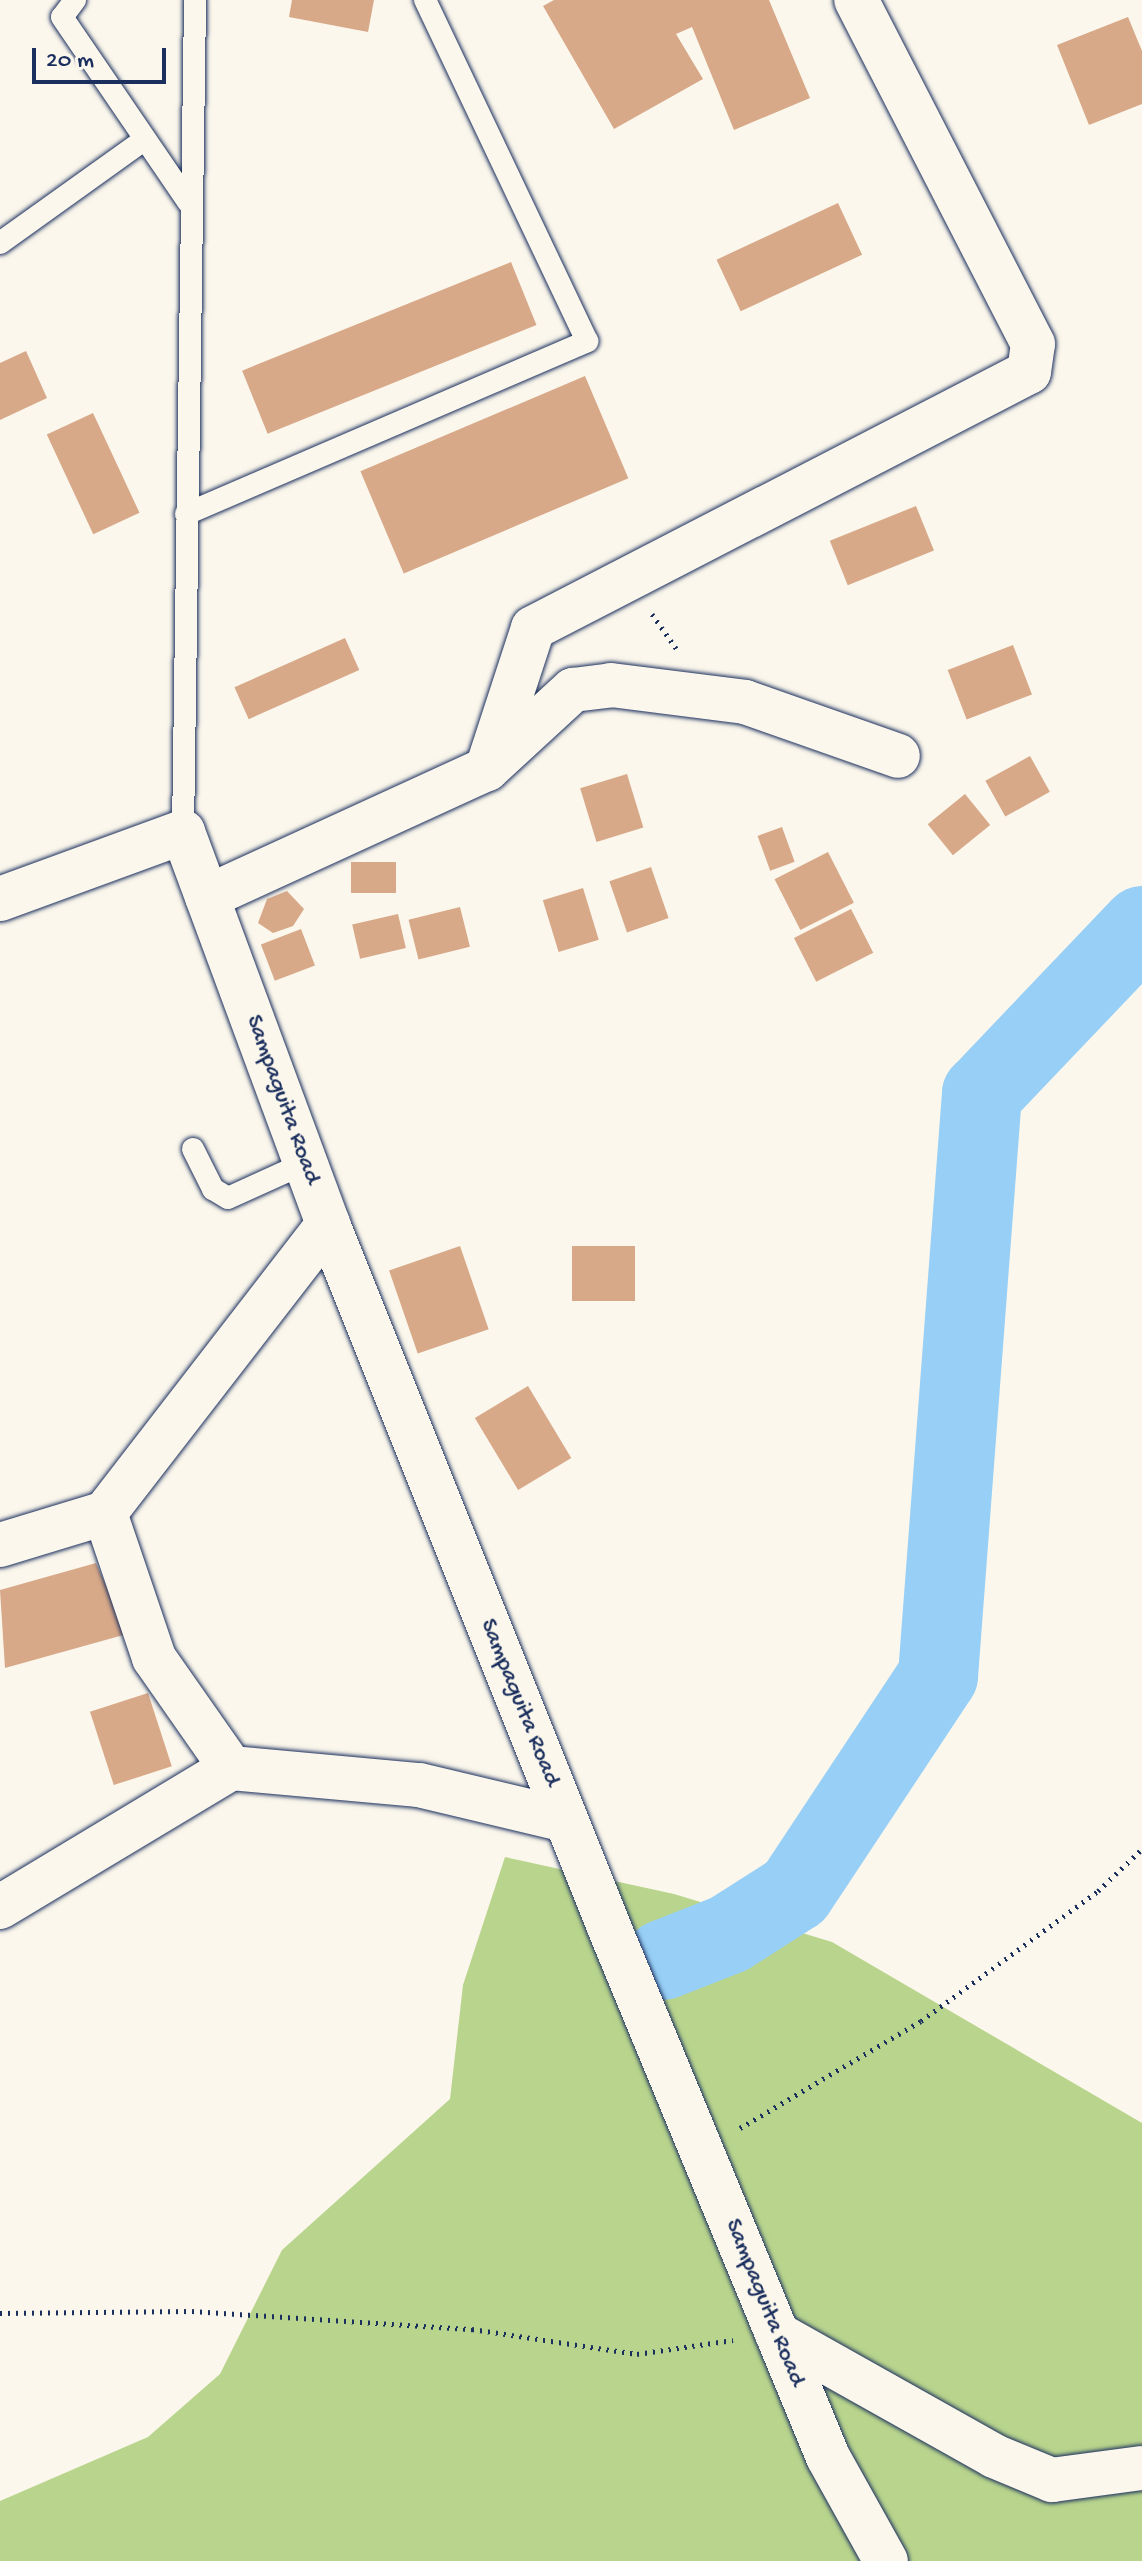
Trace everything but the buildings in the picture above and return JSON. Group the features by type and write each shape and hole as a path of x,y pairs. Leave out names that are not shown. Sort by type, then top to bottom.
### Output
{"street":[{"path":"487,769 533,628 1029,372 1033,344 856,0"},
{"path":"207,897 487,769 573,690 611,685 709,695 898,756"},
{"path":"0,899 183,832"},
{"name":"Sampaguita Road","path":"183,832 328,1224 566,1820 828,2457 886,2561"},
{"path":"0,1545 105,1513 328,1224"},
{"path":"105,1513 154,1658 231,1768"},
{"path":"0,1907 231,1768 419,1785 566,1820"},
{"path":"777,2334 994,2456 1052,2480 1142,2468"}],"lane":[{"path":"75,0 62,17 188,202"},
{"path":"183,832 188,202 198,83 195,0"},
{"path":"186,514 587,341 425,0"},
{"path":"0,243 145,139"},
{"path":"193,1149 213,1189 228,1198 305,1163"}],"path":[{"path":"629,581 709,695"},
{"path":"701,2150 921,2021 1098,1891 1142,1849"},
{"path":"0,2313 192,2311 472,2329 637,2354 777,2334"}],"green space":[{"path":"505,1857 674,1894 832,1942 1142,2123 1142,2561 0,2561 0,2501 148,2437 220,2374 282,2250 450,2099 463,1985"}],"waterway":[{"path":"663,1960 729,1934 795,1892 938,1676 982,1094 1142,926"}]}
